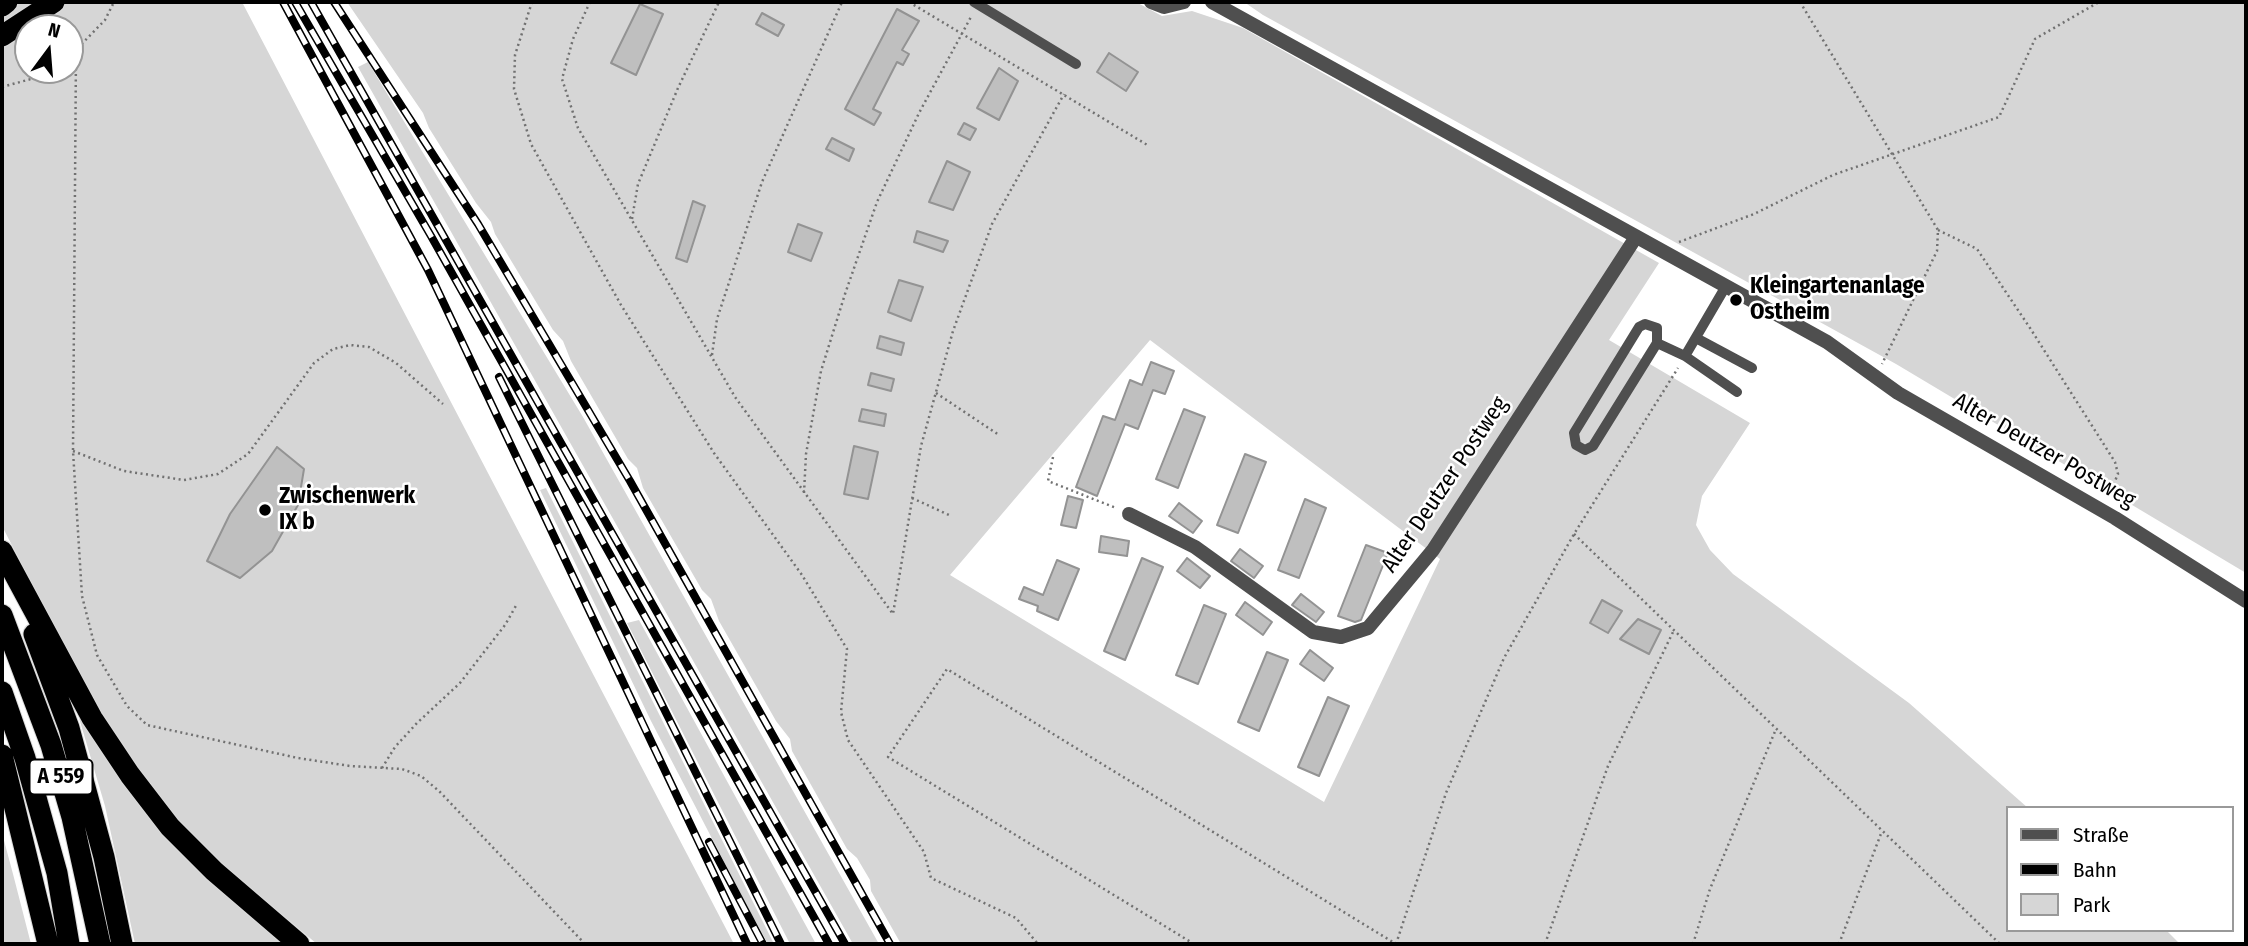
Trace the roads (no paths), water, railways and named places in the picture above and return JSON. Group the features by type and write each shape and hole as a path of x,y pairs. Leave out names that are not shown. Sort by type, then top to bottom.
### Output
{"highway":[{"path":"2,6 7,2"},
{"path":"2,36 54,2"},
{"path":"4,555 69,727 104,857 122,944"},
{"path":"4,555 92,718 138,785 170,827 214,871 299,944"},
{"name":"A 559","path":"2,615 58,769 85,867 100,944"},
{"name":"A 559","path":"2,692 25,758 57,873 69,944"},
{"path":"2,755 48,944"}],"street":[{"path":"1151,2 1164,7 1184,2"},
{"name":"Alter Deutzer Postweg","path":"1212,2 1827,342 1890,388 2126,525 2246,601"},
{"name":"Alter Deutzer Postweg","path":"1129,514 1195,547 1313,632 1341,637 1368,628 1433,550 1636,237"}],"lane":[{"path":"976,3 1076,64"},
{"path":"1685,356 1726,286"},
{"path":"1645,324 1657,328 1657,343 1593,446 1585,450 1576,445 1574,433 1639,327 1645,324"},
{"path":"1696,338 1752,368"},
{"path":"1657,343 1685,356 1737,392"}],"railway":[{"path":"283,2 428,270 747,944"},
{"path":"295,2 431,236 829,944"},
{"path":"311,2 845,944"},
{"path":"334,2 478,224 630,481 890,944"},
{"path":"499,377 781,944"},
{"path":"709,842 763,944"}],"place":[{"name":"Kleingartenanlage Ostheim","path":"1736,300"},
{"name":"Zwischenwerk IX b","path":"265,510"}]}
